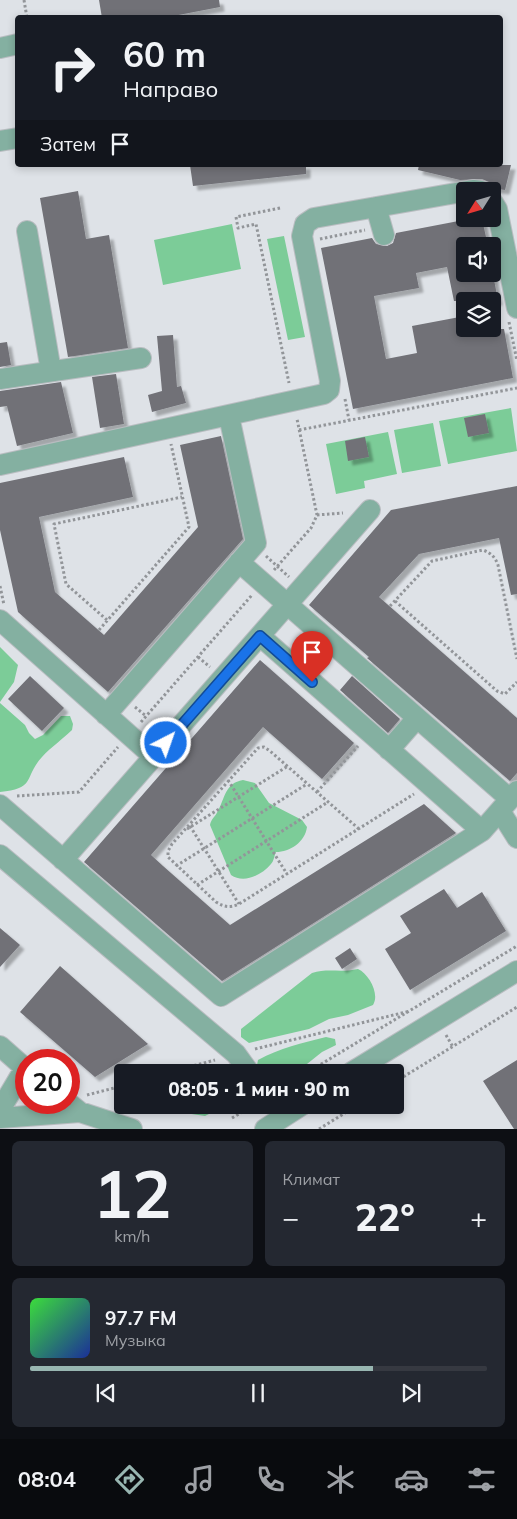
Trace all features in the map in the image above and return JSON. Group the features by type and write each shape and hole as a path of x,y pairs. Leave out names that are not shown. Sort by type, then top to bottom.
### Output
{"street":[{"path":"0,48 15,45"},
{"path":"0,141 15,138"},
{"path":"0,465 112,450 168,428 324,394 330,386 302,236 305,224 314,218 456,193"},
{"path":"376,207 383,231"},
{"path":"501,228 517,308"},
{"path":"27,231 51,371"},
{"path":"0,379 141,358"},
{"path":"106,715 254,546 256,540 229,416"},
{"path":"64,860 370,510"},
{"path":"239,562 509,800 517,838"},
{"path":"0,620 106,715 135,728 154,757"},
{"path":"260,636 482,831"},
{"path":"389,750 417,718"},
{"path":"5,801 64,860 221,996 482,831 509,800"},
{"path":"0,855 236,1054 243,1064"},
{"path":"365,1064 517,971"},
{"path":"0,1046 15,1059"},
{"path":"0,1110 15,1086"},
{"path":"80,1104 132,1129"},
{"path":"0,1118 21,1114"}],"path":[{"path":"24,0 26,15"},
{"path":"5,801 79,792 311,528 317,516 256,224 238,228 236,217 280,208"},
{"path":"313,240 383,231"},
{"path":"299,430 517,388"},
{"path":"343,392 349,420"},
{"path":"98,630 189,527 168,428"},
{"path":"107,620 66,584 54,524 182,496"},
{"path":"254,546 302,588"},
{"path":"390,606 432,561 483,550 495,558 498,565 517,659"},
{"path":"395,601 498,691 505,694 517,682"},
{"path":"122,696 146,716"},
{"path":"317,792 370,732"},
{"path":"190,826 228,780 258,748 264,747 358,829"},
{"path":"288,766 190,826 168,851 168,858 196,885 223,907 232,907 239,904 429,785"},
{"path":"228,780 286,874"},
{"path":"176,866 308,784"},
{"path":"196,885 328,802"},
{"path":"190,826 239,904"},
{"path":"321,1064 517,946"},
{"path":"404,1077 517,1007"},
{"path":"199,1064 410,1011"},
{"path":"444,1033 453,1047"},
{"path":"80,1102 114,1089"},
{"path":"232,1118 239,1114"},
{"path":"319,1129 343,1114"}],"green space":[{"path":"232,224 241,269 163,285 154,240"},
{"path":"284,236 305,337 288,340 267,239"},
{"path":"511,408 517,451 448,464 439,421"},
{"path":"433,423 441,466 402,473 394,430"},
{"path":"388,432 397,474 364,481 365,488 336,494 326,444"},
{"path":"0,647 18,665 14,682 0,702"},
{"path":"0,703 25,725 35,739 43,735 61,716 70,716 73,724 72,730 36,764 25,785 20,788 0,792"},
{"path":"243,780 255,783 269,803 302,820 307,827 300,842 291,848 276,852 272,863 263,872 241,879 231,875 210,825 226,792 232,784"},
{"path":"358,969 366,975 372,985 375,995 373,1005 348,1015 329,1019 309,1029 249,1043 241,1037 241,1029 312,973"},
{"path":"326,1037 335,1039 336,1045 322,1052 307,1064 257,1064 258,1060 291,1046"},
{"path":"192,1114 209,1114 205,1116"}],"building":[{"path":"99,0 219,0 220,7 179,15 102,15"},
{"path":"503,165 511,165 505,190 501,189 501,182 489,182 482,179 460,180 418,170 419,167 503,167"},
{"path":"190,167 306,167 306,174 193,186"},
{"path":"78,191 86,239 109,235 128,348 68,357 40,198"},
{"path":"456,221 456,228 484,228 486,237 456,237 456,282 494,282 496,292 456,292 456,301 454,301 447,267 416,273 419,288 374,296 386,359 417,353 412,326 456,318 456,337 501,337 501,329 504,329 513,378 353,409 321,248 372,238 376,244 387,246 393,243 396,233"},
{"path":"173,335 177,387 181,386 186,403 152,412 148,395 162,391 157,336"},
{"path":"7,342 11,365 0,367 0,343"},
{"path":"116,374 124,424 100,428 92,377"},
{"path":"61,382 73,433 17,446 7,406 0,407 0,391"},
{"path":"485,414 489,433 468,437 464,418"},
{"path":"221,436 243,539 108,692 18,612 0,530 0,483 124,457 133,497 39,517 55,592 104,635 198,527 180,445"},
{"path":"365,437 369,457 348,461 345,441"},
{"path":"517,486 517,594 511,595 499,538 419,554 379,597 517,718 517,773 510,781 367,658 369,657 309,605 391,510"},
{"path":"260,660 354,743 322,779 263,727 151,855 163,866 230,925 424,804 456,833 222,981 84,862"},
{"path":"30,676 64,708 42,731 8,699"},
{"path":"352,676 400,719 388,733 340,690"},
{"path":"444,889 457,908 482,892 506,931 410,990 385,949 411,933 400,916"},
{"path":"0,928 20,945 0,967"},
{"path":"350,948 357,959 342,969 335,958"},
{"path":"60,966 148,1044 95,1077 80,1064 80,1049 63,1049 20,1012"},
{"path":"517,1060 517,1129 514,1129 483,1081"}],"route":[{"path":"166,743 260,636 312,682"}]}
